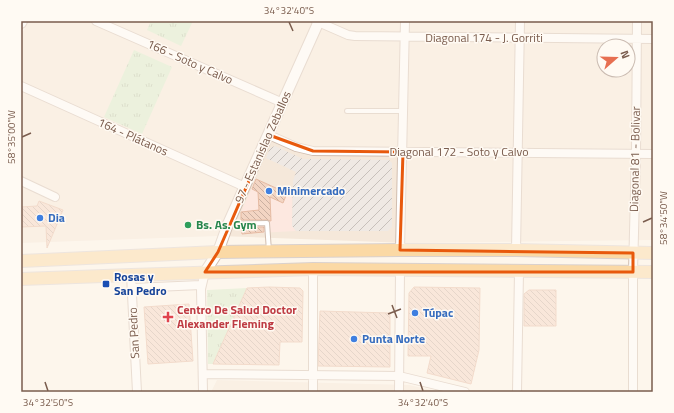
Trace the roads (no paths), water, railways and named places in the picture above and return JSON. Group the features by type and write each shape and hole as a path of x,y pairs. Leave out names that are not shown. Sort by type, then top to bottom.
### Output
{"main road":[{"path":"21,261 269,251 516,250 653,253"},
{"path":"21,280 131,274 313,269 653,272"}],"street":[{"name":"166 - Soto y Calvo","path":"96,21 283,103"},
{"name":"97 - Estanislao Zeballos","path":"205,272 218,252 228,224 269,135 318,21"},
{"name":"Diagonal 174 - J. Gorriti","path":"318,21 348,35 355,36 653,39"},
{"path":"400,250 405,21"},
{"path":"516,250 520,21"},
{"name":"Diagonal 81 - Bolivar","path":"633,392 633,252 636,154 637,21"},
{"name":"164 - Plátanos","path":"21,86 245,187"},
{"name":"Diagonal 172 - Soto y Calvo","path":"269,135 296,147 313,151 653,154"},
{"path":"21,180 55,197"},
{"path":"313,269 313,392"},
{"path":"399,392 400,270"},
{"path":"517,392 519,271"},
{"path":"203,392 201,285 205,272"},
{"name":"San Pedro","path":"131,274 137,392"},
{"path":"132,288 201,285"},
{"path":"203,374 399,376 465,392"}],"lane":[{"path":"346,111 403,111"},
{"path":"228,224 267,223 269,251"}],"place":[{"name":"Minimercado","path":"269,191"},
{"name":"Dia","path":"40,218"},
{"name":"Bs. As. Gym","path":"188,225"},
{"name":"Rosas y San Pedro","path":"106,284"},
{"name":"Túpac","path":"415,313"},
{"name":"Centro De Salud Doctor Alexander Fleming","path":"168,317"},
{"name":"Punta Norte","path":"354,339"}]}
